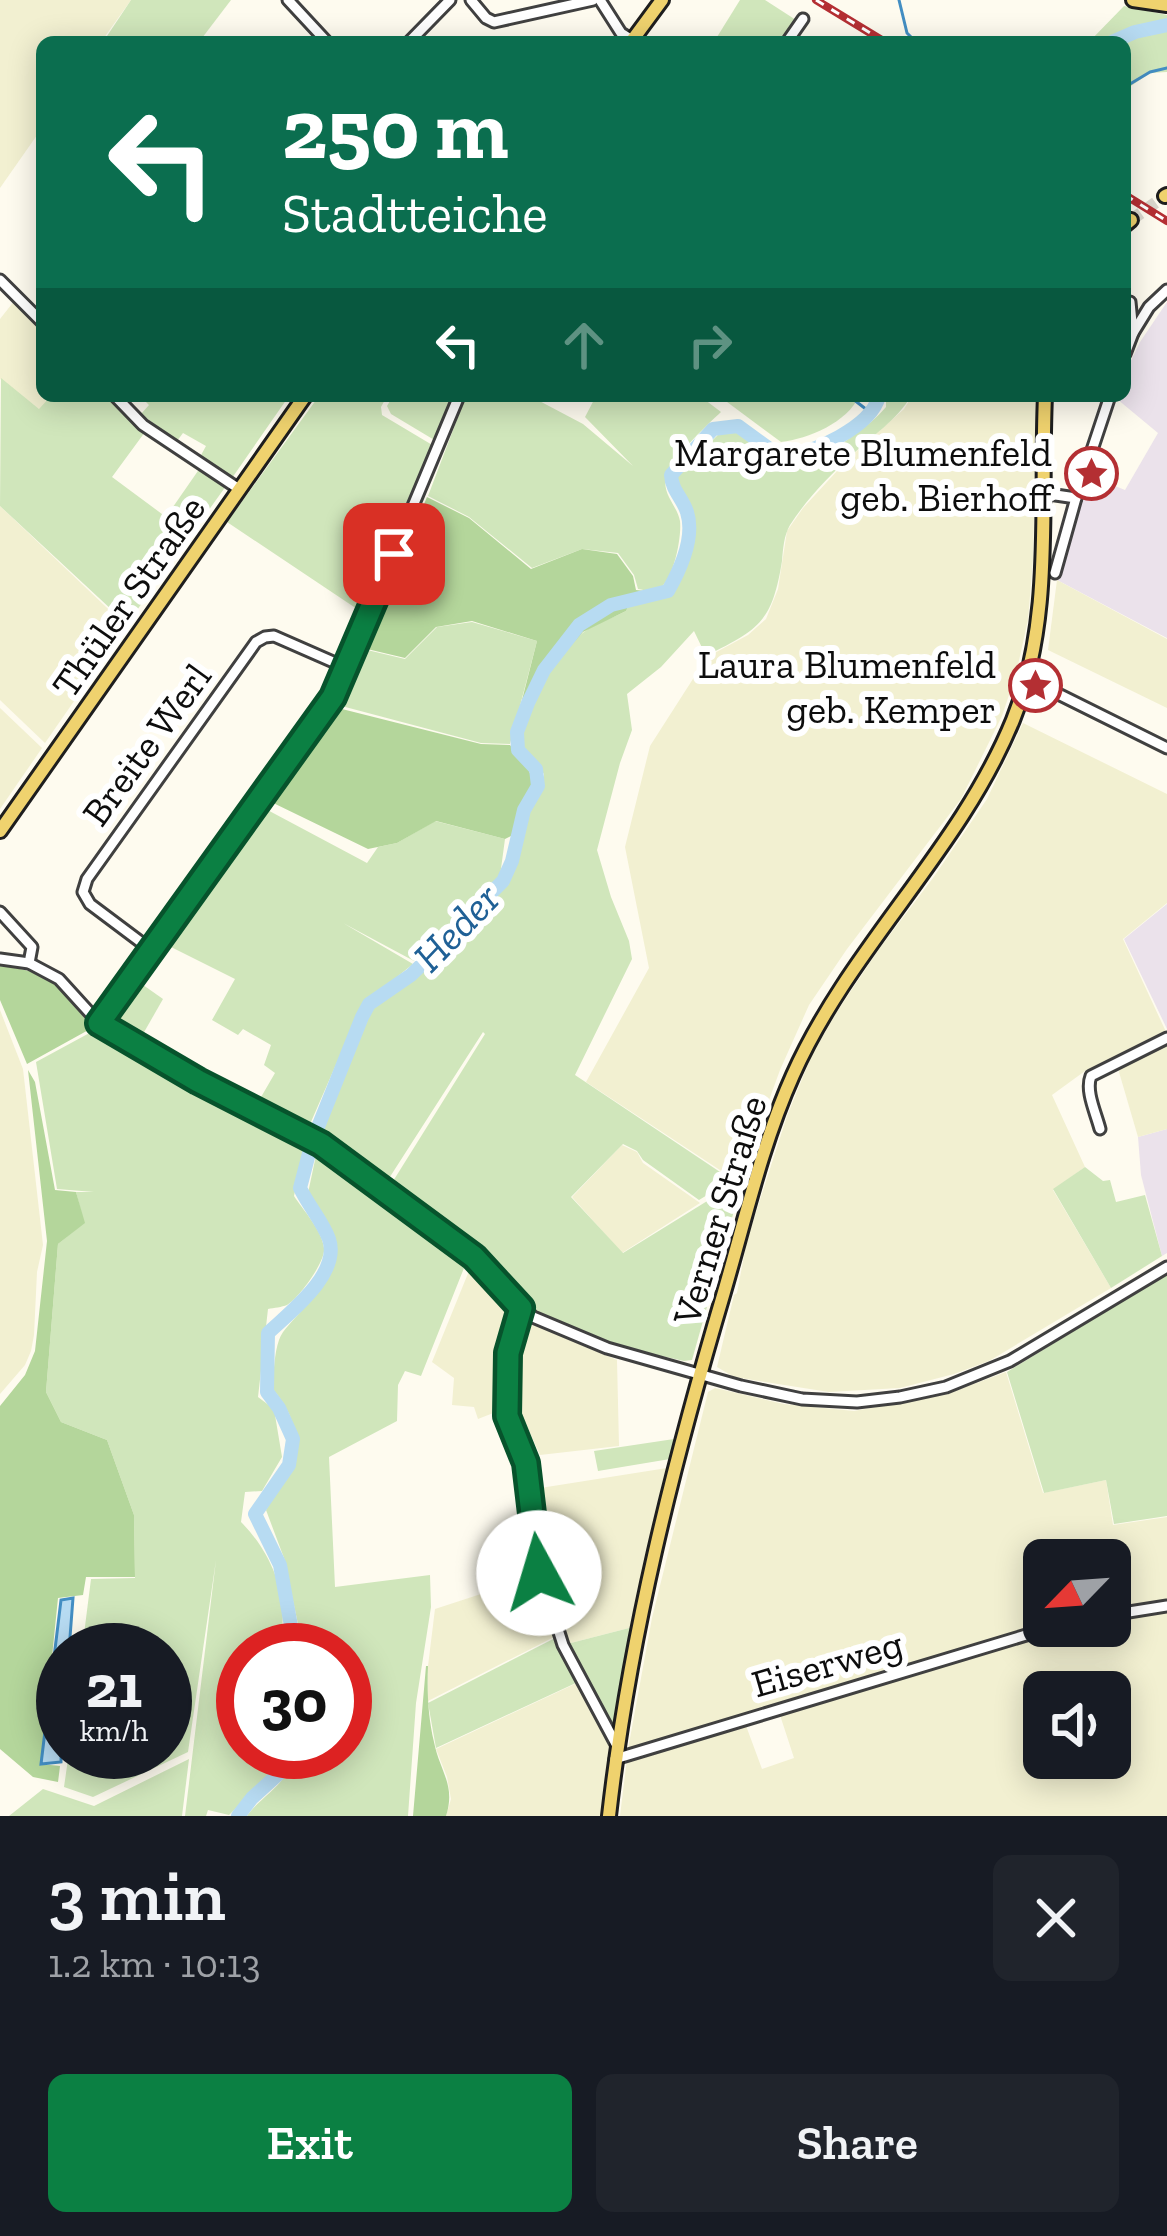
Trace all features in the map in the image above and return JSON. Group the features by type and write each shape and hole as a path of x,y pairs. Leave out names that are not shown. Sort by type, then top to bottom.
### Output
{"main road":[{"path":"637,36 662,0"},
{"path":"1133,0 1166,3"},
{"name":"Thüler Straße","path":"0,831 301,402"},
{"name":"Verner Straße","path":"609,1816 616,1752 674,1466 757,1178 791,1079 846,977 968,806 1012,721 1026,678 1039,622 1045,402"}],"street":[{"path":"288,0 321,36"},
{"path":"415,36 450,0"},
{"path":"471,0 494,22 596,0 626,36"},
{"path":"791,36 803,19"},
{"path":"0,280 36,316"},
{"path":"1131,338 1167,290"},
{"path":"1131,301 1150,307"},
{"path":"1131,322 1133,333"},
{"path":"121,402 143,425 239,489"},
{"path":"99,1023 333,697 457,402"},
{"path":"1055,573 1108,402"},
{"path":"1042,493 1076,498"},
{"name":"Breite Werl","path":"150,949 90,904 83,892 87,879 256,643 274,636 347,668"},
{"path":"1026,678 1167,748"},
{"path":"0,912 32,947 29,963"},
{"path":"0,959 29,963 59,979 99,1023 321,1144 474,1257 521,1308 543,1323 607,1348 754,1389 819,1401 857,1402 923,1393 969,1380 1010,1361 1167,1267"},
{"path":"1100,1130 1089,1088 1091,1076 1167,1038"},
{"path":"521,1308 508,1353 507,1416 531,1485 537,1563 572,1666 616,1752"},
{"path":"1131,1612 1167,1606"},
{"name":"Eiserweg","path":"616,1752 1023,1635"}],"shaded area":[{"path":"0,0 131,0 105,36 36,36 36,137 0,188"},
{"path":"15,300 36,321 36,402 46,402 40,410 0,379 0,319"},
{"path":"1167,302 1167,638 1057,580 1090,476 1125,490 1158,433 1121,402 1131,402 1131,361"},
{"path":"908,402 1037,402 1033,559 1028,620 1016,674 1002,716 961,799 809,1005 744,1169 732,1178 586,1082 649,968 625,847 650,746 707,657 748,635 766,619 778,589 787,531 803,508"},
{"path":"0,506 126,626 45,743 0,700"},
{"path":"1057,580 1167,639 1167,708 1048,650"},
{"path":"0,708 42,748 0,809"},
{"path":"1023,723 1167,794 1167,903 1123,939 1167,1034 1085,1071 1052,1095 1085,1167 1053,1190 1111,1288 989,1361 900,1388 829,1392 734,1377 717,1367 747,1240 811,1057 879,949 987,799"},
{"path":"1167,904 1167,1029 1124,939"},
{"path":"0,1010 23,1069 43,1245 31,1351 0,1394"},
{"path":"1167,1043 1167,1129 1138,1137 1119,1072 1121,1064"},
{"path":"1167,1129 1167,1253 1162,1256 1141,1175 1138,1137"},
{"path":"622,1145 700,1203 622,1253 572,1197"},
{"path":"475,1264 511,1301 513,1317 504,1352 504,1402 501,1410 478,1419 474,1407 452,1405 454,1378 432,1362"},
{"path":"525,1321 617,1360 619,1446 540,1455 511,1391 515,1332"},
{"path":"1006,1372 1043,1493 1106,1480 1113,1525 1167,1517 1167,1602 1131,1608 1131,1539 1023,1539 1023,1631 628,1749 652,1618 708,1392 715,1388 784,1404 854,1411 944,1395"},
{"path":"667,1468 633,1627 567,1644 540,1562 534,1489"},
{"path":"536,1576 558,1635 428,1701 435,1609"},
{"path":"1167,1610 1167,1816 620,1816 627,1758 745,1723 762,1769 794,1758 779,1712 1023,1638 1023,1647 1131,1647 1131,1615"},
{"path":"577,1683 612,1744 605,1816 446,1816 451,1799 436,1749"}],"green space":[{"path":"131,0 231,0 204,36 107,36"},
{"path":"740,0 765,0 796,20 785,36 718,36"},
{"path":"1124,6 1167,15 1167,72 1150,73 1131,86 1131,36 1095,36"},
{"path":"1,378 39,409 45,402 115,402 145,432 112,477 166,517 200,468 226,486 127,624 0,506"},
{"path":"146,402 285,402 232,478 200,457 206,446 183,433 177,441 141,414 149,405"},
{"path":"315,402 384,402 382,415 434,446 366,615 227,522"},
{"path":"389,402 452,402 436,441 391,414"},
{"path":"464,402 541,402 583,424 633,466 585,417 593,402 708,402 721,412 681,452 666,477 680,528 668,579 654,591 638,589 618,553 582,549 532,568 469,517 428,496"},
{"path":"727,402 856,402 826,428 781,442"},
{"path":"886,402 907,402 827,479 790,525 778,582 760,622 706,656 694,631 661,667 627,694 632,730 597,850 632,959 575,1075 732,1180 699,1200 623,1144 571,1197 623,1253 738,1182 741,1186 692,1360 626,1348 539,1314 475,1250 390,1186 483,1032 386,1183 321,1134 373,1007 465,937 508,885 528,812 543,785 544,774 526,752 523,732 554,667 584,632 626,611 630,603 664,598 681,578 689,556 692,521 675,477 724,429 737,432 781,463 819,454 821,461 886,407"},
{"path":"427,497 469,518 531,569 582,549 617,554 633,576 636,590 656,592 657,599 630,603 626,611 583,632 522,700 537,641 472,621 436,627 405,658 363,648"},
{"path":"472,622 537,641 510,744 481,743 334,704 363,649 405,659 437,627"},
{"path":"334,707 481,744 510,745 533,782 511,836 505,839 436,821 397,843 368,849 265,799"},
{"path":"260,806 367,863 378,847 397,843 435,821 505,839 500,876 460,925 414,961 343,923 413,964 362,1005 307,1131 257,1104 275,1073 264,1065 271,1045 243,1029 238,1035 212,1020 235,979 163,943"},
{"path":"0,966 45,977 92,1028 27,1064 0,1000"},
{"path":"136,980 163,999 139,1041 111,1026 108,1019"},
{"path":"95,1030 285,1132 306,1138 294,1196 320,1234 323,1254 311,1279 292,1301 268,1309 258,1397 274,1409 282,1457 262,1491 245,1492 241,1522 271,1565 282,1623 216,1623 216,1779 266,1779 229,1815 208,1810 206,1816 185,1816 216,1560 192,1725 192,1623 85,1623 91,1579 135,1578 134,1515 107,1440 61,1422 46,1392 58,1244 84,1223 76,1192 94,1192 57,1189 36,1062"},
{"path":"28,1070 35,1082 55,1190 76,1192 85,1223 58,1244 46,1392 61,1422 107,1440 134,1515 135,1577 86,1577 83,1595 58,1598 55,1623 36,1623 36,1778 0,1749 0,1406 25,1375 35,1351 47,1241"},
{"path":"318,1146 464,1255 466,1263 421,1376 405,1371 398,1385 397,1421 329,1457 335,1587 430,1575 431,1607 416,1703 408,1816 247,1816 283,1779 372,1779 372,1623 298,1623 284,1558 266,1510 291,1463 295,1435 272,1388 277,1345 325,1279 334,1253 328,1225 308,1193"},
{"path":"1085,1167 1103,1181 1110,1180 1116,1202 1145,1195 1162,1256 1111,1288 1053,1189"},
{"path":"1167,1274 1167,1516 1114,1524 1106,1480 1044,1493 1007,1372"},
{"path":"674,1439 670,1459 598,1471 594,1451"},
{"path":"633,1627 614,1726 567,1644"},
{"path":"557,1637 578,1682 436,1748 428,1703"},
{"path":"426,1666 432,1733 448,1787 446,1816 413,1816"},
{"path":"65,1779 131,1779 93,1797 64,1787"},
{"path":"149,1779 187,1779 182,1816 9,1816 43,1789 94,1806"}],"water":[{"path":"73,1598 71,1623 58,1623 61,1600"}],"waterway":[{"path":"899,0 910,36"},
{"name":"Heder","path":"1126,36 1167,25"},
{"path":"1131,83 1167,68"},
{"path":"857,402 871,413"},
{"name":"Heder","path":"290,1623 280,1565 255,1514 289,1465 293,1439 267,1392 268,1333 311,1291 328,1266 329,1239 300,1188 312,1142 362,1017 369,1004 411,975 461,930 503,881 524,810 538,786 536,769 518,750 517,732 528,703 544,670 579,625 611,605 668,591 689,532 687,512 671,475 713,429 738,426 782,458 853,428 876,402"},
{"name":"Heder","path":"238,1816 273,1779"}],"tunnel":[{"path":"1131,220 1165,196"}],"railway":[{"path":"816,0 875,36"},
{"path":"1131,199 1167,221"}],"place":[{"name":"Margarete Blumenfeld geb. Bierhoff","path":"1091,474"},
{"name":"Laura Blumenfeld geb. Kemper","path":"1035,686"}],"route":[{"path":"394,554 333,697 99,1023 321,1144 474,1257 521,1308 508,1353 507,1416 531,1485 539,1573"}]}
